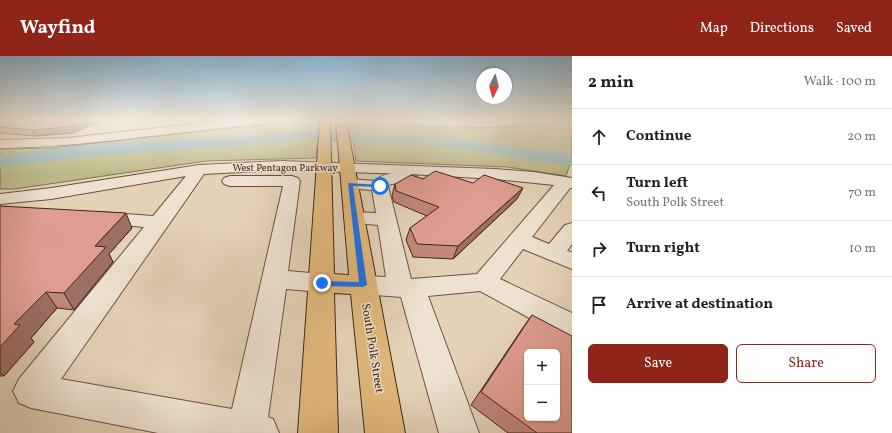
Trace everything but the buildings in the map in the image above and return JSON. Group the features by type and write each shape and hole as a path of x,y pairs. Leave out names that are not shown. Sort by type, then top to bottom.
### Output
{"main road":[{"path":"318,433 325,139"},
{"name":"South Polk Street","path":"345,139 363,285 385,433"},
{"path":"322,283 363,285"}],"street":[{"path":"0,144 46,143 86,139"},
{"name":"West Pentagon Parkway","path":"0,200 325,158 349,176 381,178 434,175 498,183 567,187"},
{"path":"195,176 292,181 274,279 253,432 31,392 160,222 195,176"},
{"path":"381,178 387,219 406,288 459,433"},
{"path":"484,282 567,187"},
{"path":"0,212 26,214"},
{"path":"81,217 160,222"},
{"path":"354,218 387,219"},
{"path":"520,240 562,258 572,229"},
{"path":"274,279 322,283"},
{"path":"363,285 406,288 484,282 572,327"}],"shaded area":[{"path":"136,139 318,139 316,158 206,161 15,189 0,189 0,149 52,148"},
{"path":"353,139 572,139 572,165 570,164 566,176 507,167 356,161"}],"waterway":[{"path":"0,161 93,150 265,139"},
{"path":"387,139 442,141 572,160"}],"route":[{"path":"322,283 363,285 350,184 380,186"}]}
